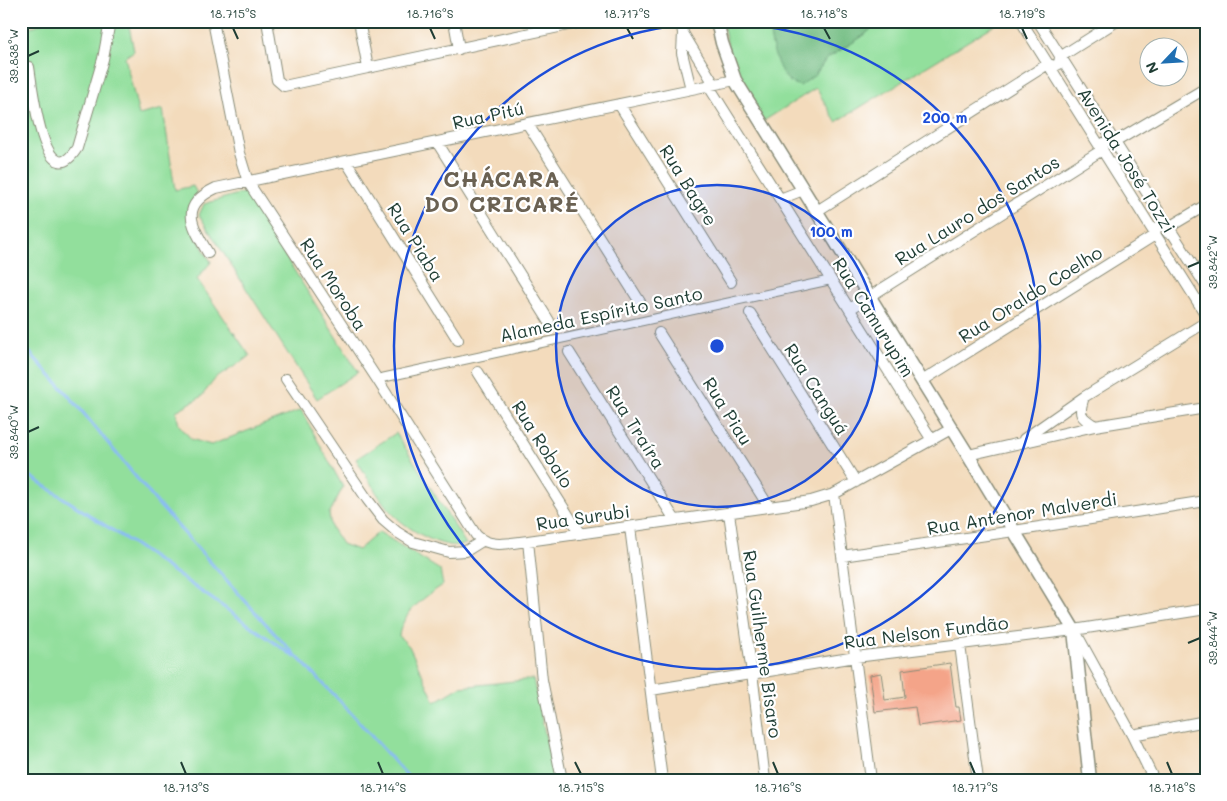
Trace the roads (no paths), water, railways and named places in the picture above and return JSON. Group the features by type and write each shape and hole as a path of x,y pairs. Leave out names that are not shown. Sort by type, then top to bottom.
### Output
{"street":[{"path":"29,67 46,147 51,156 57,161 64,162 72,156 77,148 103,59 110,21"},
{"name":"Rua Moroba","path":"213,21 239,153 248,182 476,535 482,541"},
{"path":"267,21 277,80 284,86 459,49 547,26 587,21"},
{"path":"359,21 368,68"},
{"path":"454,21 459,49"},
{"path":"681,21 683,33 682,53 690,89"},
{"path":"717,21 722,43 735,80 968,455 1074,630 1132,735 1154,780"},
{"name":"Avenida José Tozzi","path":"1021,21 1206,315"},
{"name":"Avenida José Tozzi","path":"1038,21 1206,286"},
{"path":"817,212 1048,64 1055,66 1059,64 1060,57 1117,21"},
{"name":"Rua Camurupim","path":"683,33 711,84 780,199 932,440"},
{"name":"Rua Pitú","path":"208,253 193,226 191,217 195,205 200,198 216,188 735,80"},
{"name":"Rua Lauro dos Santos","path":"850,309 1102,150 1109,153 1115,149 1115,142 1206,88"},
{"name":"Rua Bagre","path":"619,104 731,282"},
{"path":"527,123 640,302"},
{"path":"437,142 550,321"},
{"name":"Rua Piaba","path":"346,161 458,340"},
{"path":"780,199 803,190"},
{"name":"Rua Oraldo Coelho","path":"922,381 1155,235 1162,238 1168,234 1168,227 1206,205"},
{"name":"Alameda Espírito Santo","path":"377,379 831,280"},
{"name":"Rua Canguá","path":"750,313 856,482"},
{"path":"1019,443 1084,397 1206,322"},
{"name":"Rua Piau","path":"659,332 769,507"},
{"name":"Rua Traíra","path":"569,352 675,520"},
{"name":"Rua Robalo","path":"478,372 580,534"},
{"path":"286,379 316,426 383,520 397,532 413,542 449,552 466,551 482,541"},
{"path":"1084,397 1080,409 1083,419 1094,426"},
{"path":"968,455 1094,426 1206,408"},
{"name":"Rua Surubi","path":"482,541 491,545 528,541 811,501 834,494 951,429"},
{"path":"834,494 872,780"},
{"name":"Rua Antenor Malverdi","path":"842,556 1206,501"},
{"name":"Rua Guilherme Bisaro","path":"729,513 765,780"},
{"path":"630,526 662,780"},
{"path":"528,541 542,680 562,780"},
{"name":"Rua Nelson Fundão","path":"651,690 856,656 1074,630 1206,609"},
{"path":"1074,630 1090,780"},
{"path":"960,645 978,780"},
{"path":"1132,735 1206,721"}],"waterway":[{"path":"21,343 71,398 158,504 275,634 340,701 411,780"},
{"path":"21,479 30,476 132,543 295,657"}],"district":[{"name":"CHÁCARA DO CRICARÉ","path":"502,190"}]}
